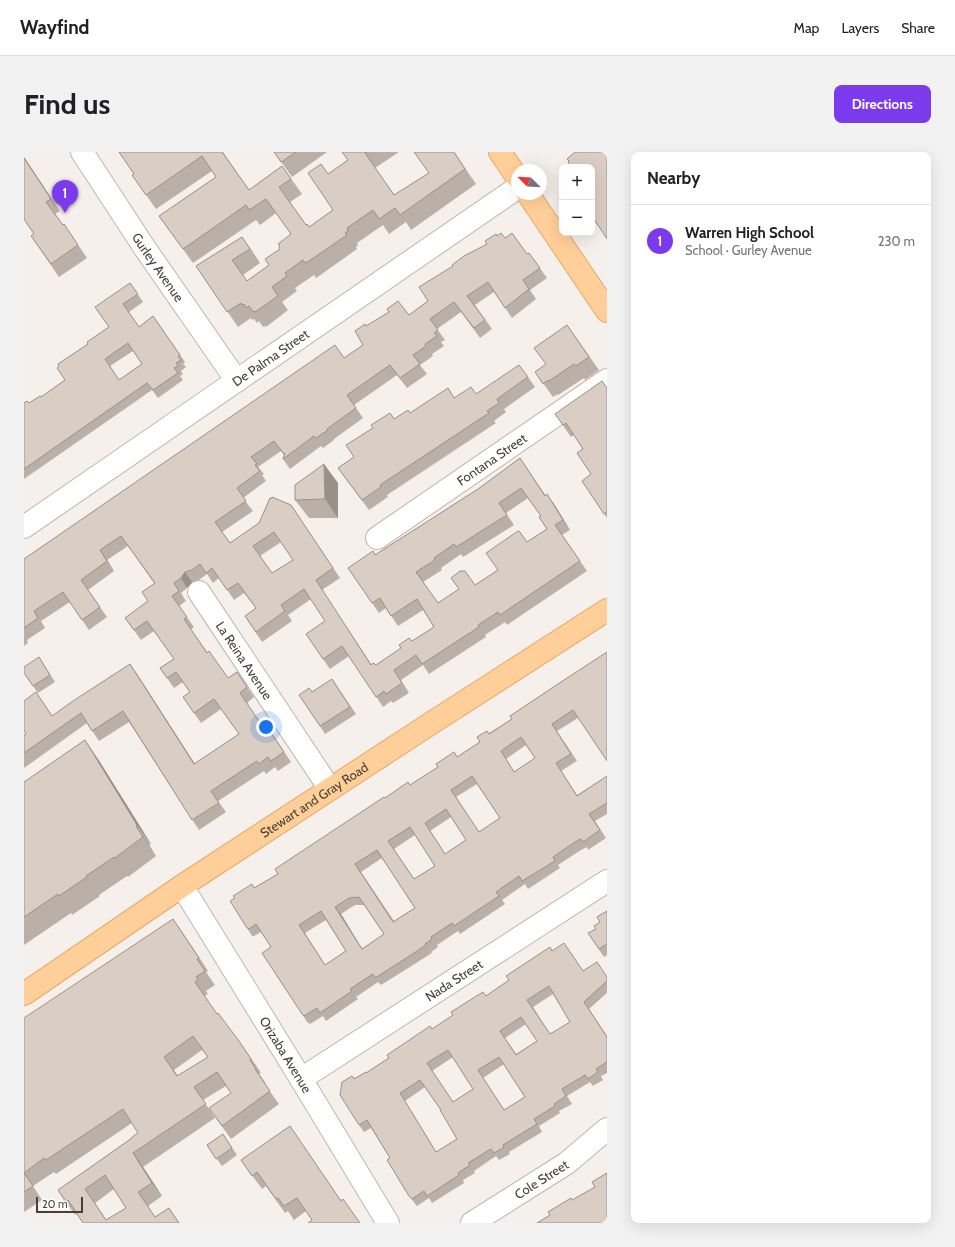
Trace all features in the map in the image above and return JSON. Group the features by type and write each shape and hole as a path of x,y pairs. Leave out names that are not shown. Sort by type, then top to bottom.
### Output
{"main road":[{"path":"500,152 511,168"},
{"path":"532,200 607,311"},
{"name":"Stewart and Gray Road","path":"24,994 182,886 607,610"}],"street":[{"name":"Gurley Avenue","path":"82,152 144,247 237,381"},
{"name":"De Palma Street","path":"24,527 511,192"},
{"name":"Fontana Street","path":"377,538 607,380"},
{"name":"La Reina Avenue","path":"199,592 330,789"},
{"name":"Nada Street","path":"301,1079 607,881"},
{"name":"Orizaba Avenue","path":"182,886 388,1223"},
{"name":"Cole Street","path":"472,1223 567,1163 607,1130"}],"building":[{"path":"119,152 222,152 249,190 282,166 291,179 279,187 309,227 333,210 308,173 321,164 328,174 348,160 342,152 367,152 365,153 394,195 429,173 414,152 454,152 465,169 400,215 395,208 379,219 373,210 347,228 348,231 345,233 347,235 309,261 305,263 303,260 285,273 287,276 272,287 278,296 255,312 253,312 249,306 246,308 244,304 242,305 241,303 227,312 196,266 242,237 250,249 232,260 247,281 269,265 265,259 280,249 278,244 291,234 266,199 249,210 246,205 183,249 159,216 216,177 202,156 146,195 132,175 134,174"},
{"path":"274,152 296,152 281,162"},
{"path":"575,152 607,152 607,239 595,221 595,164 570,164 567,159"},
{"path":"24,158 51,199 46,202 63,225 64,224 78,245 51,264 31,236 34,234 24,219"},
{"path":"501,233 505,238 512,233 527,254 529,253 540,268 523,280 529,289 505,308 488,282 467,296 485,320 474,328 454,302 430,319 438,330 434,333 437,336 413,355 420,364 400,378 390,365 347,395 356,408 327,429 328,430 316,438 314,436 283,459 285,453 284,454 274,441 251,457 257,464 255,465 260,471 237,488 246,501 215,522 230,543 259,523 270,498 271,499 272,497 291,505 333,568 316,580 371,665 373,663 376,665 401,648 399,645 409,638 412,641 434,627 417,599 391,616 380,598 372,603 348,568 373,551 375,555 478,489 520,458 545,496 547,494 563,520 555,525 580,561 500,615 498,612 478,625 479,627 422,664 416,655 394,670 402,683 386,694 384,691 376,697 342,646 323,659 306,634 325,621 304,589 281,605 285,611 256,632 245,616 256,608 238,583 227,590 212,568 206,573 200,564 192,570 185,572 181,578 174,583 179,591 172,596 187,617 184,619 207,653 209,651 228,678 237,672 247,687 240,693 261,724 264,722 284,752 271,761 268,757 259,764 257,761 211,791 219,803 192,820 123,711 92,731 81,713 24,753 24,735 26,734 24,730 24,701 36,692 52,716 130,664 194,764 239,734 214,699 194,713 183,697 190,692 176,672 167,678 160,668 174,659 147,621 134,630 125,618 148,601 142,592 155,583 121,536 100,550 107,561 81,580 100,607 82,620 63,592 34,611 38,618 24,628 24,559 335,345 344,358 363,345 355,331 365,324 366,326 389,312 387,309 398,301 409,315 428,301 419,287 453,266 452,265 464,256 487,244 485,241 496,234 497,236","holes":["521,488 541,516 539,517 547,529 527,542 518,531 486,553 498,570 475,585 465,571 460,571 451,578 459,589 438,603 416,572 435,560 434,558 454,544 456,547 507,515 499,503","274,532 293,560 272,573 253,546"]},
{"path":"130,283 138,294 123,304 139,327 153,316 180,355 178,356 181,360 176,363 178,366 174,368 178,373 153,390 147,383 24,469 24,403 27,401 29,403 40,396 41,397 65,380 57,368 59,366 58,364 88,344 87,342 109,327 95,307","holes":["128,343 142,364 119,380 105,359"]},
{"path":"567,325 589,357 576,366 574,364 543,384 535,372 546,364 534,348"},
{"path":"519,365 528,377 497,399 499,403 487,411 489,413 380,485 381,487 362,500 338,468 354,457 346,445 373,428 371,425 390,413 394,419 408,410 410,413 448,388 454,398 471,387 476,394"},
{"path":"602,381 607,388 607,512 604,514 582,481 591,474 577,453 583,449 566,423 563,425 555,414"},
{"path":"324,464 325,499 295,500 295,485"},
{"path":"607,652 607,761 573,710 552,724 571,754 556,763 577,796 607,776 607,803 589,814 600,830 583,842 581,839 575,842 553,857 555,861 522,881 519,876 496,892 499,896 454,926 452,923 431,937 432,939 425,944 426,945 375,978 373,974 350,989 352,991 320,1013 317,1008 304,1016 262,953 271,947 256,924 249,929 247,928 230,901 235,898 233,896 252,884 254,888 278,874 275,869 384,797 385,798 408,782 410,785 438,767 436,764 454,752 457,757 480,742 477,737 487,731 489,734 512,719 510,716","holes":["521,737 535,758 514,772 501,751","472,776 500,818 479,832 451,790","446,809 466,840 445,854 425,823","410,827 435,866 414,879 388,841","377,850 415,908 393,922 355,864","359,897 384,934 362,949 335,907 349,898","321,911 346,951 325,965 299,925"]},
{"path":"39,657 50,675 33,686 24,673 24,667"},
{"path":"332,679 350,707 320,726 299,695 309,688 312,692"},
{"path":"85,740 143,837 59,896 58,894 24,917 24,782"},
{"path":"607,911 607,944 599,949 588,933 596,929 594,926 600,922 597,917"},
{"path":"173,919 199,958 197,959 205,971 196,977 198,980 195,982 217,1014 218,1013 239,1041 270,1091 222,1126 209,1108 231,1093 217,1072 194,1087 206,1104 133,1153 152,1183 138,1192 155,1217 169,1208 179,1223 83,1223 68,1200 66,1202 58,1190 138,1133 123,1109 46,1160 44,1158 24,1173 24,1018","holes":["193,1036 208,1057 177,1076 164,1057","105,1175 126,1208 106,1220 85,1189"]},
{"path":"564,943 583,971 597,962 607,977 607,981 584,1002 607,1037 607,1062 596,1069 598,1072 588,1079 585,1075 562,1089 566,1096 554,1104 555,1106 534,1119 537,1124 503,1145 504,1147 494,1153 491,1149 468,1163 470,1165 458,1173 459,1175 427,1196 424,1191 412,1199 387,1160 390,1158 367,1120 359,1125 340,1095 342,1082 352,1076 354,1079 366,1073 389,1058 387,1055 430,1026 432,1029 453,1015 451,1012 483,992 486,996 509,980 506,976 550,947 552,951","holes":["549,986 570,1022 550,1034 527,1000","521,1017 537,1041 516,1055 500,1031","448,1050 473,1089 453,1102 427,1063","499,1057 525,1097 504,1110 478,1070","420,1080 441,1110 457,1139 436,1152 400,1093"]},
{"path":"290,1126 341,1201 343,1199 360,1223 308,1223 312,1220 297,1198 284,1206 278,1198 276,1199 257,1172 252,1176 241,1160"},
{"path":"223,1134 232,1148 216,1159 207,1145"},
{"path":"24,1173 33,1186 24,1192"},
{"path":"607,1173 607,1223 537,1223 550,1215 548,1212 571,1198 572,1200 595,1187 592,1182"}],"place":[{"name":"Warren High School","path":"65,213"}]}
